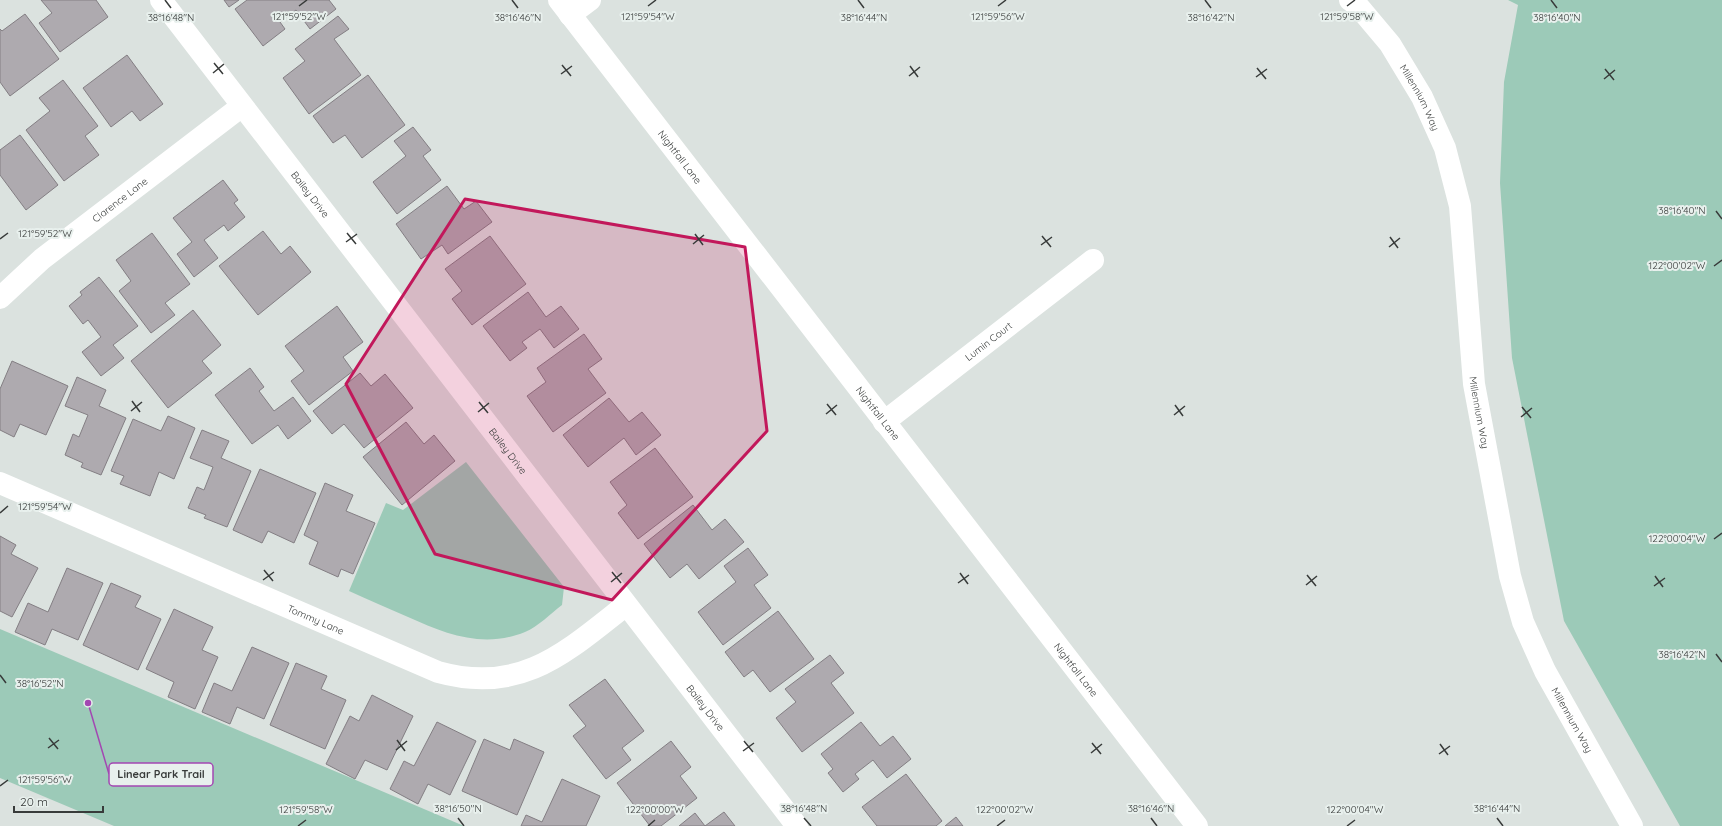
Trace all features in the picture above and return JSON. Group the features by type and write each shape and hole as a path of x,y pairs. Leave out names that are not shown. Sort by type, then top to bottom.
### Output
{"street":[{"name":"Bailey Drive","path":"161,0 797,826"},
{"path":"565,8 590,0"},
{"name":"Millennium Way","path":"1350,0 1358,6 1390,44 1422,97 1445,148 1460,206 1474,384 1510,576 1523,622 1545,671 1632,826"},
{"name":"Nightfall Lane","path":"565,8 1198,826"},
{"name":"Clarence Lane","path":"0,298 42,259 242,106"},
{"name":"Lumin Court","path":"884,422 1093,260"},
{"name":"Tommy Lane","path":"0,483 438,672 460,678 482,679 504,677 533,669 559,656 626,605"}],"highlighted area":[{"path":"465,199 745,247 767,431 612,600 435,554 346,384"}],"green space":[{"path":"1508,0 1722,0 1722,826 1680,826 1564,621 1512,358 1500,183 1504,82 1518,5"},
{"path":"466,462 564,587 562,605 535,627 509,637 480,639 451,634 436,629 349,591 386,503 403,510"},
{"path":"0,629 464,826 114,826 0,778"}],"building":[{"path":"41,0 96,0 108,17 60,52 39,23 52,13"},
{"path":"224,0 239,0 229,7"},
{"path":"247,0 329,0 336,9 310,29 296,10 280,22 285,29 263,46 235,9"},
{"path":"25,14 59,59 10,96 0,82 0,29 2,31"},
{"path":"338,16 349,29 334,39 361,75 309,114 283,78 305,61 295,49"},
{"path":"127,55 163,104 140,121 132,111 111,127 83,88"},
{"path":"368,75 405,125 362,158 345,135 333,143 313,116"},
{"path":"63,80 98,126 85,136 99,155 64,181 26,130 50,111 39,98"},
{"path":"413,127 431,150 423,156 441,180 397,214 373,182 406,156 394,141"},
{"path":"20,135 58,185 26,210 0,175 0,150"},
{"path":"223,180 238,200 234,203 245,217 228,231 224,225 204,240 218,258 194,277 177,254 192,242 173,218"},
{"path":"447,186 464,209 476,201 492,222 448,254 442,245 421,259 396,224"},
{"path":"263,231 281,254 290,246 311,272 258,315 219,266"},
{"path":"152,233 190,284 165,303 175,315 151,333 119,291 131,281 116,260"},
{"path":"490,236 526,284 472,325 452,299 462,291 445,269"},
{"path":"99,277 138,326 113,345 124,358 101,376 82,352 101,337 88,320 83,324 69,306 82,295 80,292"},
{"path":"528,292 546,317 561,306 579,329 554,348 540,329 522,342 527,348 510,361 483,326"},
{"path":"337,306 363,342 343,357 353,371 309,405 291,381 304,371 285,346"},
{"path":"193,310 221,345 202,361 212,373 168,408 131,361"},
{"path":"584,334 602,359 588,369 606,393 553,432 527,396 546,382 537,368"},
{"path":"12,361 68,386 46,435 20,424 14,437 0,430 0,389"},
{"path":"250,368 264,387 259,391 274,411 293,397 311,421 288,439 278,425 252,444 215,395"},
{"path":"360,373 371,386 385,374 413,408 364,448 344,424 332,434 313,411"},
{"path":"77,377 106,390 99,406 126,418 101,475 81,467 83,463 65,455 73,434 79,437 88,415 65,406"},
{"path":"609,398 629,422 642,412 661,435 636,455 624,438 588,467 563,435"},
{"path":"168,416 195,428 174,479 159,472 150,496 120,484 124,476 111,471 133,419 161,431"},
{"path":"406,422 424,444 434,435 455,461 402,505 363,457"},
{"path":"202,430 229,441 221,458 251,471 227,527 204,518 206,515 188,508 197,487 204,490 213,467 190,458"},
{"path":"655,448 693,497 638,539 618,513 627,505 610,482"},
{"path":"260,469 316,493 294,543 268,531 262,543 233,530"},
{"path":"325,483 353,495 346,511 375,523 353,574 341,569 338,577 309,564 318,542 304,535"},
{"path":"693,505 712,530 725,519 744,542 699,579 687,564 670,578 644,544"},
{"path":"0,536 16,545 11,554 38,568 12,617 0,611"},
{"path":"748,548 768,575 754,585 771,608 723,645 698,612 736,582 724,566"},
{"path":"67,568 103,583 78,640 52,629 45,645 15,632 28,603 48,612"},
{"path":"111,583 141,596 135,607 161,619 138,670 83,645"},
{"path":"174,609 213,627 202,650 218,657 195,709 168,697 174,682 146,669"},
{"path":"778,611 814,659 770,692 753,670 744,677 725,652"},
{"path":"252,647 289,663 264,719 237,707 230,724 202,712 214,683 232,691"},
{"path":"830,655 844,673 831,683 854,713 802,752 776,718 796,702 785,689"},
{"path":"296,663 327,676 321,689 346,700 325,749 270,725"},
{"path":"605,679 644,731 622,748 631,760 606,779 573,736 586,726 569,705"},
{"path":"372,695 413,716 387,770 365,760 355,779 326,764 350,716 359,721"},
{"path":"437,722 476,741 450,795 428,784 418,804 390,789 404,761 414,766"},
{"path":"861,722 880,746 893,736 911,759 887,778 873,760 855,774 859,779 843,792 828,773 833,769 821,754"},
{"path":"484,739 510,750 514,739 544,752 517,815 462,791"},
{"path":"671,741 691,767 680,776 697,798 661,826 650,826 617,783"},
{"path":"906,774 942,821 936,826 877,826 862,807"},
{"path":"562,779 600,796 586,826 521,826 526,815 542,822"},
{"path":"724,812 735,826 705,826"},
{"path":"695,813 705,826 679,826"},
{"path":"956,817 963,826 945,826"}],"place":[{"name":"Linear Park Trail","path":"88,703"}]}
